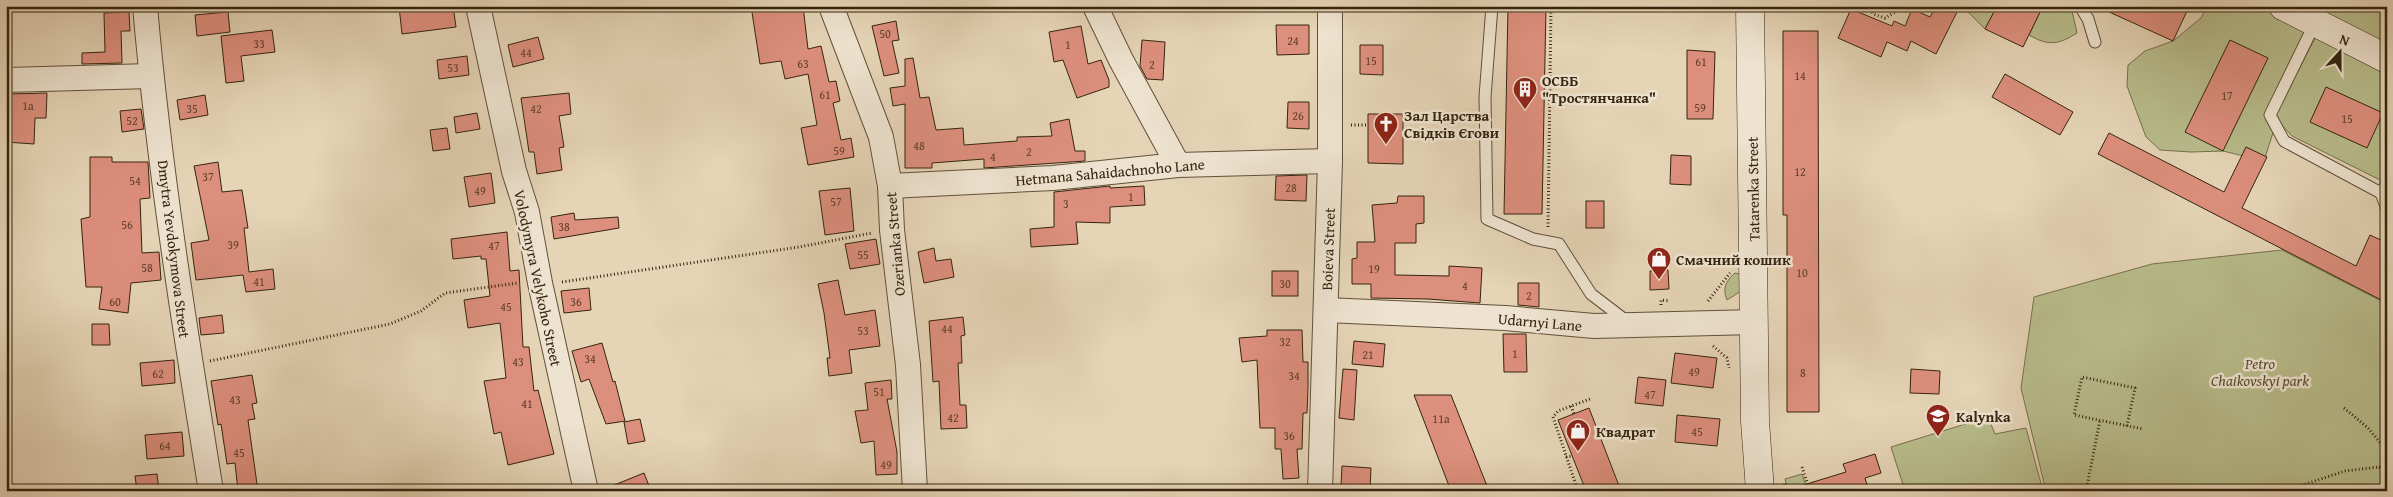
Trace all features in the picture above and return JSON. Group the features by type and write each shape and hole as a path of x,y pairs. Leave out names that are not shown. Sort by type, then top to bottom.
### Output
{"main road":[{"name":"Tatarenka Street","path":"1750,6 1756,432 1760,491"},
{"path":"2283,6 2387,59"}],"street":[{"name":"Dmytra Yevdokymova Street","path":"145,6 151,76 183,330 210,491"},
{"name":"Volodymyra Velykoho Street","path":"478,6 514,171 527,212 540,283 586,491"},
{"name":"Ozerianka Street","path":"831,6 881,137 890,186 892,230 908,365 915,491"},
{"path":"1095,6 1178,164"},
{"name":"Boieva Street","path":"1320,491 1330,161 1330,6"},
{"path":"6,80 151,76"},
{"name":"Hetmana Sahaidachnoho Lane","path":"890,186 1053,178 1178,164 1330,161"},
{"name":"Udarnyi Lane","path":"1326,310 1505,318 1594,326 1755,322"}],"lane":[{"path":"1492,6 1485,97 1487,219 1534,239 1559,244 1591,294 1633,325"},
{"path":"2080,6 2088,19 2095,42"},
{"path":"2315,23 2270,115 2284,142 2384,188 2387,209"}],"path":[{"path":"1552,6 1547,213 1548,228 1559,244"},
{"path":"1868,6 1873,14 1885,18 1904,6"},
{"path":"190,365 390,324 421,311 445,293 522,282 555,283 672,267 892,230"},
{"path":"1707,303 1725,277 1736,267"},
{"path":"1661,324 1661,300 1679,302"},
{"path":"1709,344 1727,358 1730,372"},
{"path":"2127,426 2135,388 2082,377 2074,415 2127,426 2144,429"},
{"path":"1578,491 1553,417 1558,411 1590,399"},
{"path":"1571,406 1574,414"},
{"path":"2344,408 2368,428 2387,451"},
{"path":"2086,491 2100,420"},
{"path":"1566,457 1572,456"},
{"path":"2285,491 2345,471 2387,466"},
{"path":"1802,467 1810,491"},
{"path":"2378,467 2387,472"},
{"path":"2339,491 2362,486 2374,491"}],"green space":[{"path":"1962,6 1997,6 1985,29"},
{"path":"2043,6 2071,6 2077,33 2053,43 2042,41 2029,35"},
{"path":"2207,6 2270,6 2306,24 2286,95 2319,30 2387,65 2387,171 2382,181 2292,136 2277,120 2264,161 2223,151 2191,152 2160,150 2146,137 2127,86 2128,65 2145,51 2173,41 2201,18"},
{"path":"2296,6 2387,6 2387,53"},
{"name":"Petro Chaikovskyi park","path":"2282,250 2387,304 2387,491 2046,491 2021,388 2034,297 2152,264"},
{"path":"1735,273 1743,278 1741,291 1727,300 1726,285"},
{"path":"1988,417 1995,434 2026,428 2043,491 1905,491 1891,447"},
{"path":"1802,474 1808,491 1788,491 1785,479"}],"building":[{"path":"399,6 453,6 456,27 402,34"},
{"path":"751,6 803,6 808,49 821,46 829,82 836,81 840,101 833,103 841,140 851,138 854,157 808,165 801,128 817,125 808,74 785,79 781,61 760,64"},
{"name":"ОСББ \"Тростянчанка\"","path":"1508,6 1546,6 1542,214 1504,214"},
{"path":"1936,6 1960,6 1936,54 1911,41 1907,51 1887,42 1881,57 1838,38 1851,9 1892,26 1894,21 1905,26 1912,9 1930,17"},
{"path":"1997,6 2043,6 2023,47 1985,29"},
{"path":"2096,6 2177,6 2187,11 2173,41"},
{"path":"129,12 130,31 121,31 122,63 82,64 82,53 105,52 104,13"},
{"path":"228,12 230,32 197,36 195,15"},
{"path":"896,21 899,40 892,41 899,73 884,76 872,26"},
{"path":"1276,25 1309,25 1309,54 1277,55"},
{"path":"1081,26 1088,64 1101,60 1109,80 1109,87 1077,98 1063,60 1054,62 1049,32"},
{"path":"272,30 275,52 241,56 244,81 226,83 221,36"},
{"path":"1783,31 1818,31 1819,412 1787,412 1787,215 1783,215"},
{"path":"538,37 544,59 513,67 508,45"},
{"path":"1142,40 1165,42 1163,80 1147,79 1140,66"},
{"path":"2230,40 2268,58 2223,151 2185,132"},
{"path":"1360,45 1383,45 1383,75 1360,74"},
{"path":"1687,50 1715,52 1713,119 1687,119"},
{"path":"467,56 469,75 439,79 437,60"},
{"path":"913,58 920,98 929,97 936,130 963,128 964,145 1017,141 1017,137 1052,136 1050,123 1069,119 1075,151 1085,151 1085,161 984,168 984,159 932,163 932,168 905,168 905,104 893,106 890,88 905,86 905,59"},
{"path":"2005,74 2073,112 2060,135 1992,97"},
{"path":"2326,87 2383,113 2367,148 2310,122"},
{"path":"47,93 46,118 35,118 34,144 6,142 6,124 10,124 10,94"},
{"path":"569,93 571,114 559,116 564,147 559,148 562,170 537,174 534,152 529,152 521,98"},
{"path":"205,95 208,115 180,120 177,100"},
{"path":"1288,102 1309,102 1309,129 1287,128"},
{"path":"141,109 144,129 122,132 120,111"},
{"path":"477,113 480,129 456,133 454,117"},
{"name":"Зал Царства Свідків Єгови","path":"1368,114 1403,114 1403,164 1368,163"},
{"path":"447,128 450,149 433,151 430,130"},
{"path":"2109,133 2224,192 2246,147 2267,157 2242,208 2356,266 2370,235 2387,243 2387,303 2098,154"},
{"path":"1671,155 1691,156 1691,185 1670,184"},
{"path":"90,157 112,157 112,162 148,162 150,198 140,199 142,253 159,252 161,280 131,283 128,313 99,309 102,287 86,287 81,219 90,217"},
{"path":"218,162 222,192 242,190 248,228 244,228 249,272 273,269 275,289 246,292 243,275 196,280 191,243 209,240 194,166"},
{"path":"491,173 495,203 469,207 464,177"},
{"path":"1307,175 1306,201 1275,200 1276,176"},
{"path":"1110,186 1110,188 1144,186 1145,205 1110,207 1110,223 1076,222 1078,244 1031,247 1030,229 1054,227 1054,192"},
{"path":"850,188 854,231 825,235 819,191"},
{"path":"1398,196 1424,196 1424,223 1416,224 1416,243 1395,243 1395,275 1449,276 1449,266 1482,268 1480,303 1428,299 1371,298 1371,284 1352,284 1352,259 1357,258 1357,242 1375,242 1372,205 1397,203"},
{"path":"1586,201 1604,201 1604,228 1586,228"},
{"path":"574,213 575,220 618,217 619,228 554,239 551,217"},
{"path":"507,232 510,271 519,270 523,347 529,347 534,391 538,390 554,454 508,465 501,432 494,434 484,381 506,378 500,323 468,328 464,300 490,296 486,259 481,259 481,256 453,259 451,239"},
{"path":"876,239 880,264 850,269 845,244"},
{"path":"934,248 936,261 951,259 954,277 924,283 918,252"},
{"name":"Смачний кошик","path":"1668,270 1669,289 1650,290 1650,271"},
{"path":"1272,271 1298,271 1298,296 1272,296"},
{"path":"838,280 845,315 875,310 880,346 849,350 852,373 829,376 827,358 830,358 818,284"},
{"path":"1518,283 1539,283 1539,307 1518,305"},
{"path":"589,288 591,310 564,313 561,291"},
{"path":"222,315 224,333 201,335 199,318"},
{"path":"963,317 965,335 961,336 962,363 958,363 960,405 966,405 967,428 941,429 939,381 933,382 929,321"},
{"path":"92,324 109,324 110,345 92,345"},
{"path":"1267,330 1302,330 1303,362 1308,362 1308,389 1307,413 1303,413 1302,449 1297,449 1299,478 1283,479 1281,449 1275,449 1275,428 1260,428 1257,360 1242,362 1239,338 1267,336"},
{"path":"1503,334 1526,334 1527,372 1504,372"},
{"path":"1354,341 1385,344 1383,367 1352,364"},
{"path":"602,343 613,382 615,381 625,421 606,424 589,379 581,382 572,351"},
{"path":"1675,353 1717,358 1713,388 1671,383"},
{"path":"174,360 175,383 142,386 140,363"},
{"path":"1343,369 1357,370 1354,420 1339,418"},
{"path":"1911,369 1940,371 1939,394 1910,393"},
{"path":"252,375 257,403 252,404 255,419 248,420 258,491 238,491 235,463 227,464 221,424 218,425 211,381"},
{"path":"1638,377 1666,380 1663,406 1635,403"},
{"path":"891,380 892,399 887,399 897,452 897,474 876,475 874,441 861,443 855,411 868,410 865,383"},
{"path":"1414,395 1451,395 1489,491 1451,491"},
{"path":"1589,408 1621,491 1586,491 1558,420"},
{"path":"1677,415 1720,419 1717,446 1675,442"},
{"path":"640,419 645,441 628,444 624,422"},
{"path":"182,432 184,456 147,459 145,435"},
{"path":"1875,454 1881,473 1865,478 1869,491 1798,491 1797,487 1846,472 1843,464"},
{"path":"1342,466 1371,468 1370,488 1341,486"},
{"path":"644,473 651,491 602,491 602,490"},
{"path":"157,474 159,491 137,491 135,476"}],"place":[{"name":"ОСББ \"Тростянчанка\"","path":"1525,110"},
{"name":"Зал Царства Свідків Єгови","path":"1386,145"},
{"name":"Смачний кошик","path":"1659,280"},
{"name":"Kalynka","path":"1938,437"},
{"name":"Квадрат","path":"1578,452"}]}
